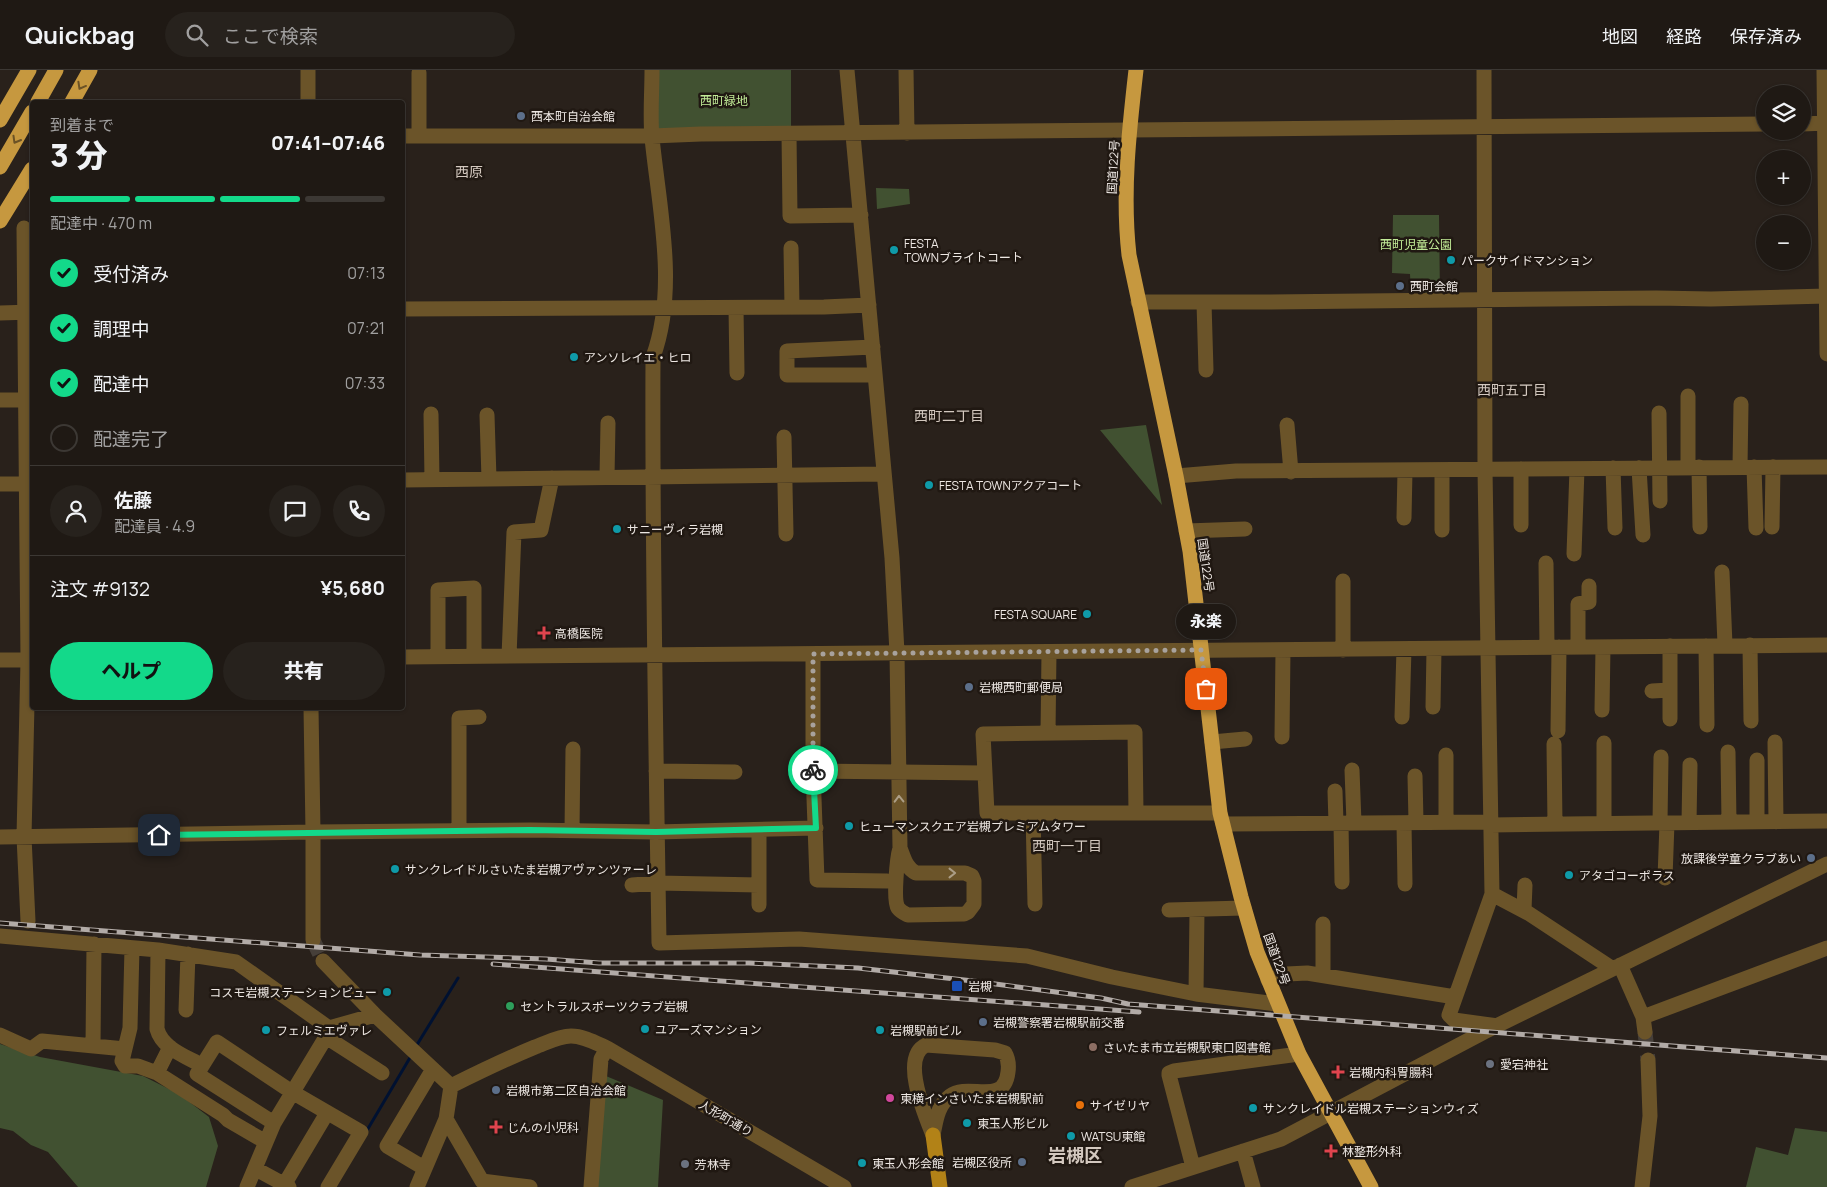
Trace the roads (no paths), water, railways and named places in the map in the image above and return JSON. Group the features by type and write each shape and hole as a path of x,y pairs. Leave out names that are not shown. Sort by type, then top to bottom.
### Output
{"highway":[{"path":"0,120 29,70"},
{"path":"39,100 56,70"},
{"path":"73,100 90,70"},
{"name":"国道122号","path":"1136,70 1130,131 1126,225 1129,255 1186,531 1221,819 1244,908 1277,1004 1299,1054 1372,1187"},
{"path":"0,168 30,116"},
{"path":"0,221 30,172"}],"main road":[{"path":"933,1135 940,1187"}],"street":[{"path":"308,70 308,100"},
{"path":"652,70 652,136 666,257 659,341 653,357 652,477 659,943 799,938 1027,956 1112,977 1196,994 1277,1004"},
{"path":"813,654 813,771 817,880 892,884 916,873 965,873 972,876 974,880 974,904 964,914 908,915 902,913 897,905 892,884 900,848 897,653 892,558 847,70"},
{"path":"906,70 907,133"},
{"path":"1484,70 1485,470 1492,894 1449,1015 1454,1020 1498,1026"},
{"path":"1824,70 1827,354"},
{"path":"419,73 419,136"},
{"path":"1811,124 1826,123"},
{"path":"405,136 652,136 1756,124"},
{"path":"788,134 790,216 861,215"},
{"path":"24,228 29,312 27,392 25,400 29,484 30,660 24,837 28,920"},
{"path":"791,248 792,308"},
{"path":"1138,302 1711,299 1826,296"},
{"path":"1204,303 1206,370"},
{"path":"405,309 792,308 869,304"},
{"path":"736,308 737,373"},
{"path":"0,313 29,312"},
{"path":"873,347 787,351 787,375 875,375"},
{"path":"1688,396 1700,527"},
{"path":"0,400 25,400"},
{"path":"1741,404 1747,467 1764,527 1773,467"},
{"path":"1659,413 1660,501"},
{"path":"431,414 432,480"},
{"path":"488,415 489,479"},
{"path":"607,478 608,423"},
{"path":"1287,425 1291,472"},
{"path":"784,437 786,534"},
{"path":"1176,476 1236,471 1827,467"},
{"path":"1614,468 1615,528"},
{"path":"1639,468 1643,535"},
{"path":"1520,525 1521,469"},
{"path":"1574,554 1577,469"},
{"path":"1442,470 1442,530"},
{"path":"1404,518 1405,471"},
{"path":"405,480 884,474"},
{"path":"509,656 514,532 541,530 552,478"},
{"path":"0,484 29,484"},
{"path":"1186,531 1245,529"},
{"path":"1546,563 1553,647 1556,737 1555,824"},
{"path":"1722,572 1725,645"},
{"path":"1343,581 1343,650"},
{"path":"1578,647 1578,604 1588,602 1589,586"},
{"path":"438,656 438,590 474,588 474,656"},
{"path":"1750,645 1751,722"},
{"path":"405,657 1827,645"},
{"path":"1670,646 1670,719"},
{"path":"1706,646 1707,726"},
{"path":"1602,710 1603,647"},
{"path":"1402,717 1404,649"},
{"path":"1433,708 1434,649"},
{"path":"1282,737 1283,650"},
{"path":"1048,733 1049,652"},
{"path":"0,660 30,660"},
{"path":"1652,691 1670,690"},
{"path":"311,710 313,940"},
{"path":"459,831 459,718 479,717"},
{"path":"1136,813 1135,732 983,734 987,814 1136,813 1221,819 1344,823 1604,824 1827,821"},
{"path":"1212,742 1245,739"},
{"path":"1775,742 1776,822"},
{"path":"1604,743 1604,824"},
{"path":"572,830 573,749"},
{"path":"1728,752 1730,822"},
{"path":"1446,756 1446,822"},
{"path":"1661,757 1665,878"},
{"path":"1757,760 1757,822"},
{"path":"1688,823 1690,765"},
{"path":"1342,882 1344,823 1352,770"},
{"path":"656,771 735,772"},
{"path":"813,771 984,773"},
{"path":"1405,884 1415,776"},
{"path":"1335,791 1344,823"},
{"path":"1033,813 1035,904"},
{"path":"0,838 313,832 572,830 656,832 816,828"},
{"path":"759,830 759,905"},
{"path":"900,848 907,865 916,873"},
{"path":"1132,1187 1281,1139 1309,1126 1456,1046 1827,864"},
{"path":"632,885 658,883 759,885"},
{"path":"1524,910 1525,885"},
{"path":"1492,894 1524,910 1616,967 1644,1024 1827,948"},
{"path":"1169,910 1244,908"},
{"path":"1196,910 1196,994"},
{"path":"1323,924 1323,975"},
{"path":"0,936 158,950 236,962 382,1073"},
{"path":"93,1046 94,944"},
{"path":"132,948 130,1028 122,1061 125,1066 138,1066 157,1073 228,1120 266,1142"},
{"path":"158,950 156,1029 159,1038 170,1048 274,1123"},
{"path":"186,1010 188,954"},
{"path":"323,961 375,1015 451,1086 446,1118 417,1187"},
{"path":"1268,980 1287,974 1307,973 1455,997"},
{"path":"247,1187 274,1123 327,1032 375,1015"},
{"path":"0,1035 30,1049 42,1041 126,1049"},
{"name":"人形町通り","path":"451,1086 506,1059 562,1037 572,1036 592,1040 844,1187"},
{"path":"186,1092 217,1042 292,1092 361,1132 328,1187"},
{"path":"926,1045 995,1050 1005,1054 1009,1062 1007,1079 1002,1087 990,1092 963,1092 952,1095 941,1106 937,1114 933,1135 921,1102 916,1080 915,1058 920,1048 926,1045"},
{"path":"157,1073 170,1048"},
{"path":"592,1187 601,1059 607,1048"},
{"path":"1193,1167 1169,1073 1172,1071 1299,1054"},
{"path":"1642,1187 1650,1116 1648,1060"},
{"path":"424,1168 387,1146 433,1068"},
{"path":"256,1169 287,1186 326,1113"},
{"path":"446,1118 482,1181 530,1187"},
{"path":"1243,1151 1253,1187"}],"waterway":[{"path":"415,1048 458,978"},
{"path":"366,1132 411,1056"}],"tunnel":[{"path":"313,940 323,961"},
{"path":"1645,1032 1648,1060"}],"railway":[{"path":"0,923 420,955 546,959 599,963 749,963 858,968 1101,998 1128,1004 1827,1058"},
{"path":"493,964 1139,1012"}],"place":[{"name":"西本町自治会館","path":"521,116"},
{"name":"FESTA TOWNブライトコート","path":"894,250"},
{"name":"パークサイドマンション","path":"1451,260"},
{"name":"西町会館","path":"1400,286"},
{"name":"アンソレイエ・ヒロ","path":"574,357"},
{"name":"FESTA TOWNアクアコート","path":"929,485"},
{"name":"サニーヴィラ岩槻","path":"617,529"},
{"name":"FESTA SQUARE","path":"1087,614"},
{"name":"高橋医院","path":"544,633"},
{"name":"岩槻西町郵便局","path":"969,687"},
{"name":"永楽","path":"1206,689"},
{"name":"ヒューマンスクエア岩槻プレミアムタワー","path":"849,826"},
{"name":"放課後学童クラブあい","path":"1811,858"},
{"name":"サンクレイドルさいたま岩槻アヴァンツァーレ","path":"395,869"},
{"name":"アタゴコーポラス","path":"1569,875"},
{"name":"岩槻","path":"957,986"},
{"name":"コスモ岩槻ステーションビュー","path":"387,992"},
{"name":"セントラルスポーツクラブ岩槻","path":"510,1006"},
{"name":"岩槻警察署岩槻駅前交番","path":"983,1022"},
{"name":"ユアーズマンション","path":"645,1029"},
{"name":"フェルミエヴァレ","path":"266,1030"},
{"name":"岩槻駅前ビル","path":"880,1030"},
{"name":"さいたま市立岩槻駅東口図書館","path":"1093,1047"},
{"name":"愛宕神社","path":"1490,1064"},
{"name":"岩槻内科胃腸科","path":"1338,1072"},
{"name":"岩槻市第二区自治会館","path":"496,1090"},
{"name":"東横インさいたま岩槻駅前","path":"890,1098"},
{"name":"サイゼリヤ","path":"1080,1105"},
{"name":"サンクレイドル岩槻ステーションウィズ","path":"1253,1108"},
{"name":"東玉人形ビル","path":"967,1123"},
{"name":"じんの小児科","path":"496,1127"},
{"name":"WATSU東館","path":"1071,1136"},
{"name":"林整形外科","path":"1331,1151"},
{"name":"岩槻区役所","path":"1022,1162"},
{"name":"東玉人形会館","path":"862,1163"},
{"name":"芳林寺","path":"685,1164"}],"district":[{"name":"西原","path":"469,171"},
{"name":"西町五丁目","path":"1512,389"},
{"name":"西町二丁目","path":"949,415"},
{"name":"西町一丁目","path":"1067,845"},
{"name":"岩槻区","path":"1075,1155"}],"park label":[{"name":"西町緑地","path":"724,100"},
{"name":"西町児童公園","path":"1416,244"}]}
